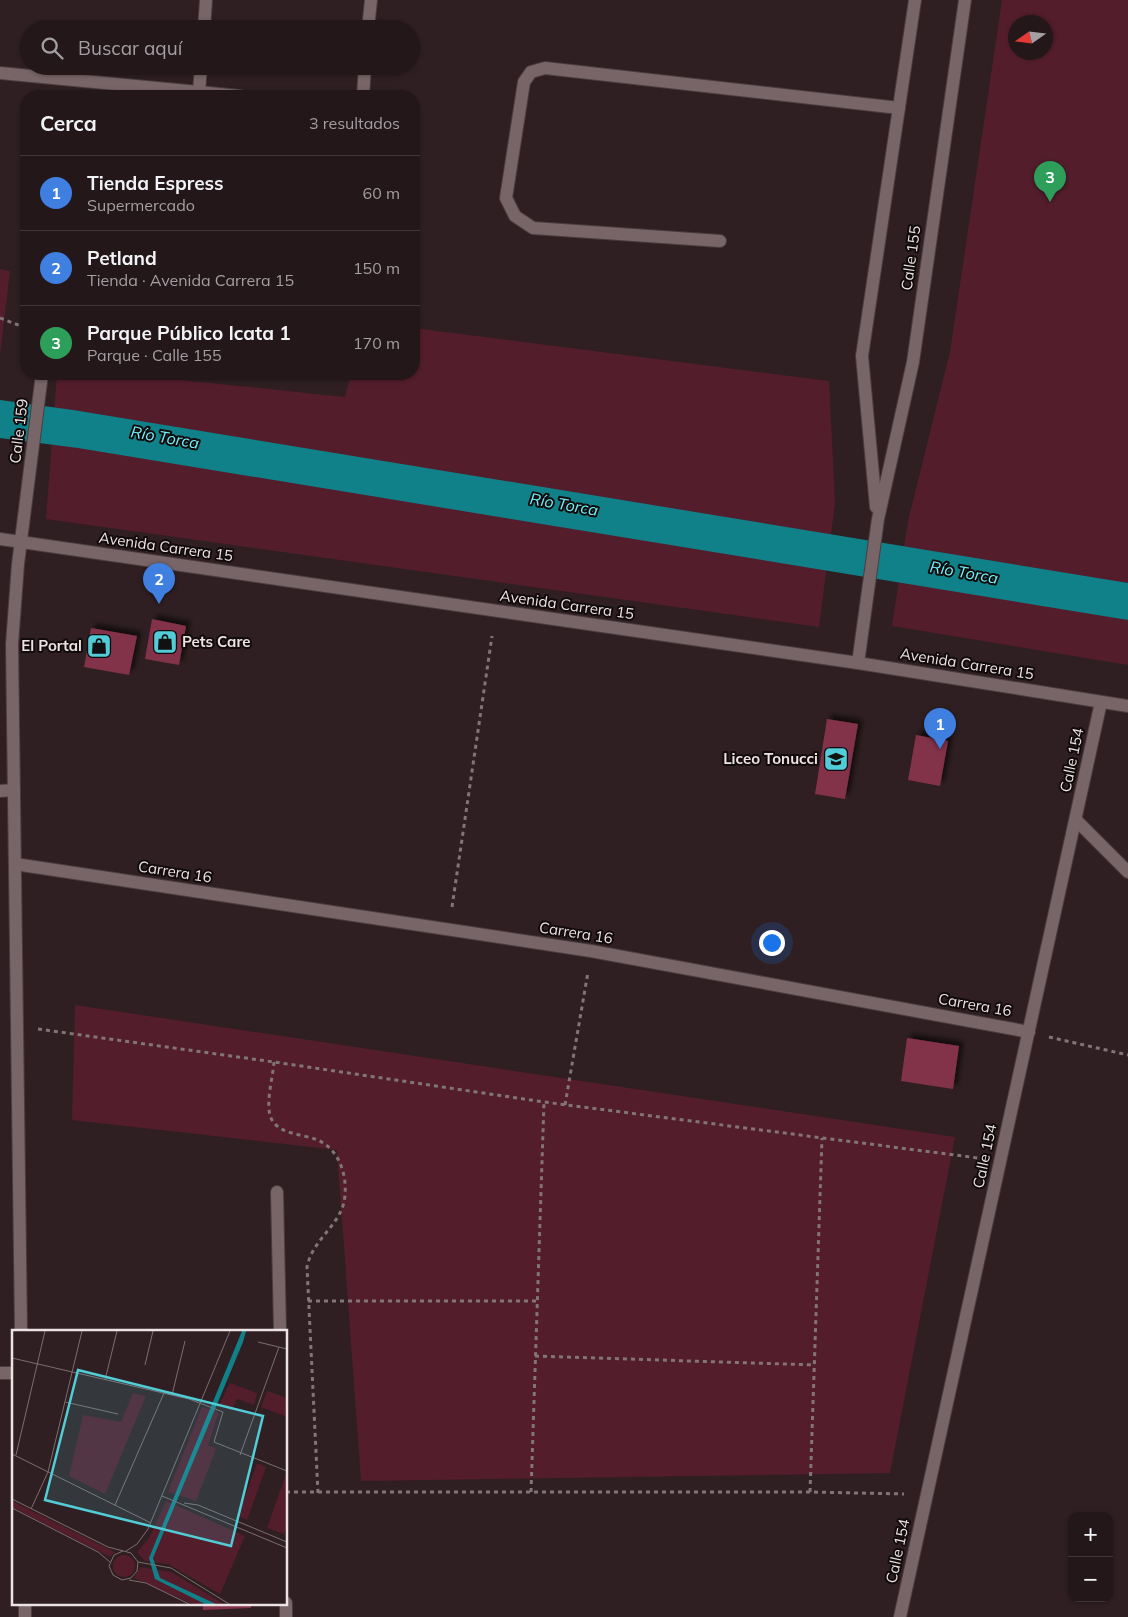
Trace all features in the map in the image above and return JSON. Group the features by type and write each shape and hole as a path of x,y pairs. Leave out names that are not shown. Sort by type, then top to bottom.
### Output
{"street":[{"path":"205,20 206,0"},
{"path":"369,20 371,0"},
{"name":"Calle 155","path":"878,519 862,356 915,0"},
{"name":"Calle 155","path":"858,663 878,519 913,362 965,0"},
{"path":"720,240 533,228 515,216 506,198 524,82 531,72 545,68 899,108"},
{"path":"0,73 20,75"},
{"path":"21,75 178,90"},
{"path":"199,90 200,75"},
{"path":"363,90 364,75"},
{"name":"Calle 159","path":"21,1330 12,644 13,611 42,380"},
{"name":"Avenida Carrera 15","path":"0,539 858,663 1128,706"},
{"name":"Calle 154","path":"900,1617 1101,702"},
{"path":"0,790 14,790"},
{"path":"1076,820 1128,872"},
{"name":"Carrera 16","path":"15,864 591,951 1029,1032"},
{"path":"277,1192 280,1330"},
{"path":"25,1604 25,1617"},
{"path":"286,1604 286,1617"}],"path":[{"path":"0,318 20,326"},
{"path":"449,930 492,636"},
{"path":"565,1105 591,951"},
{"path":"17,1026 565,1105 1001,1161"},
{"name":"Carrera 16","path":"1029,1032 1128,1055"},
{"path":"274,1062 269,1106 274,1123 283,1130 317,1139 334,1153 341,1164 346,1185 342,1208 335,1223 320,1238 309,1257 307,1267 318,1493"},
{"path":"531,1492 544,1102"},
{"path":"810,1492 822,1138"},
{"path":"308,1300 537,1301"},
{"path":"535,1356 814,1365"},
{"path":"288,1492 810,1492 927,1494"}],"shaded area":[{"path":"1002,0 1128,0 1128,665 892,626 908,521 950,352"},
{"path":"0,269 10,271 0,355"},
{"path":"420,329 829,381 835,503 819,627 46,519 57,380 181,380 345,397 349,380 420,380"},
{"path":"75,1005 955,1137 890,1473 361,1481 337,1150 72,1120"}],"water":[{"name":"Río Torca","path":"0,400 73,410 1128,583 1128,620 78,448 0,438"}],"building":[{"name":"Pets Care","path":"152,619 186,626 179,665 145,659"},
{"path":"91,628 137,636 129,675 84,667"},
{"name":"Liceo Tonucci","path":"827,719 858,724 845,799 815,794"},
{"path":"916,735 948,741 940,786 908,780"},
{"path":"907,1038 959,1046 953,1089 901,1081"},
{"path":"203,1604 251,1604 251,1608 203,1610"}],"place":[{"name":"Parque Público Icata 1","path":"1050,202"},
{"name":"Petland","path":"159,604"},
{"name":"Pets Care","path":"165,642"},
{"name":"El Portal","path":"99,646"},
{"name":"Tienda Espress","path":"940,749"},
{"name":"Liceo Tonucci","path":"836,759"}]}
